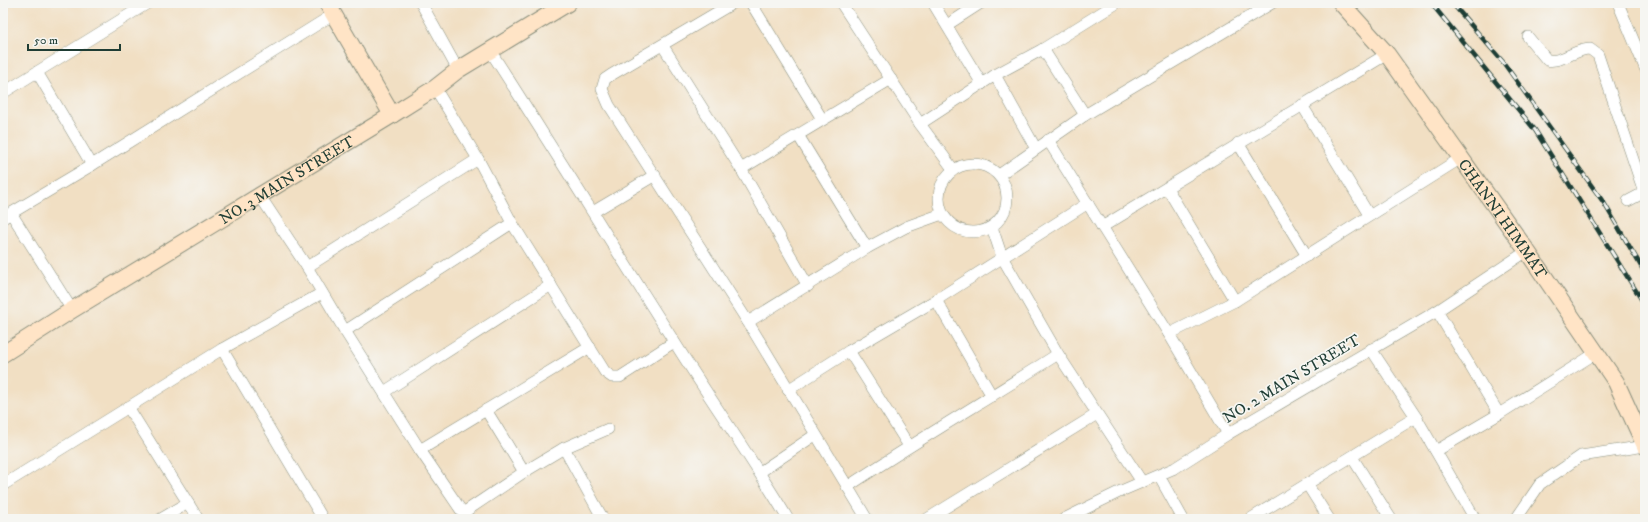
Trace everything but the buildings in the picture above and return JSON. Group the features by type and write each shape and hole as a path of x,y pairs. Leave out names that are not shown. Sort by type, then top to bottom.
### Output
{"street":[{"path":"3,93 148,3"},
{"path":"421,3 458,70"},
{"name":"NO. 3 MAIN STREET","path":"3,354 72,310 392,116 435,88 458,70 491,52 568,3"},
{"path":"733,3 663,46 611,75 605,79 602,89 609,105 748,322 867,519"},
{"path":"751,3 822,119"},
{"path":"841,3 920,124 952,169"},
{"path":"933,3 982,84"},
{"path":"947,25 981,3"},
{"path":"920,124 995,75 1043,49 1117,3"},
{"path":"1000,175 1085,115 1272,3"},
{"name":"CHANNI HIMMAT","path":"1341,3 1387,54 1528,251 1616,382 1645,446"},
{"path":"1618,3 1645,68"},
{"path":"72,310 7,215 92,165 330,9 392,116"},
{"path":"1528,37 1547,60 1556,60 1584,49 1590,49 1598,55 1645,192 1628,201"},
{"path":"663,46 741,169 808,286"},
{"path":"1043,49 1085,115"},
{"path":"491,52 674,342 760,472 788,519"},
{"path":"1102,227 1238,143 1387,54"},
{"path":"37,72 92,165"},
{"path":"995,75 1036,149"},
{"path":"741,169 822,119 891,79"},
{"path":"435,88 478,159 512,223 605,372 612,377 620,377 674,342"},
{"path":"1302,105 1369,215"},
{"path":"798,135 868,248"},
{"path":"1048,140 1170,334 1228,434"},
{"path":"1238,143 1307,256"},
{"path":"1170,334 1235,301 1461,158"},
{"path":"307,267 478,159"},
{"path":"962,164 982,164 1000,175 1008,193 1005,212 992,227 974,233 955,228 942,214 938,194 946,176 952,169 962,164"},
{"path":"593,212 654,175"},
{"path":"1167,188 1235,301"},
{"path":"260,196 307,267 345,331 420,450 465,516 524,472 564,448 608,429"},
{"path":"788,390 936,300 1088,203"},
{"path":"748,322 868,248 906,227 942,214"},
{"path":"345,331 512,223"},
{"path":"992,227 1002,257 1058,354 1142,482"},
{"name":"NO. 2 MAIN STREET","path":"1067,518 1175,468 1228,434 1437,311 1528,251"},
{"path":"384,392 552,286"},
{"path":"3,485 222,349 322,293"},
{"path":"936,300 992,396"},
{"path":"1437,311 1499,414"},
{"path":"420,450 590,347"},
{"path":"222,349 323,519"},
{"path":"1371,349 1416,417 1475,519"},
{"path":"850,351 909,446"},
{"path":"1436,451 1499,414 1596,353"},
{"path":"847,487 909,446 1058,354"},
{"path":"128,407 198,519"},
{"path":"486,410 524,472"},
{"path":"927,519 1097,414"},
{"path":"1250,519 1416,417"},
{"path":"760,472 815,435"},
{"path":"1516,519 1540,484 1581,456 1645,446"},
{"path":"564,448 603,519"},
{"path":"1352,457 1391,519"},
{"path":"1159,476 1183,519"},
{"path":"1307,484 1329,519"},
{"path":"161,519 188,503"}],"railway":[{"path":"1431,3 1535,130 1645,305"},
{"path":"1452,3 1503,62 1604,203 1645,273"}]}
